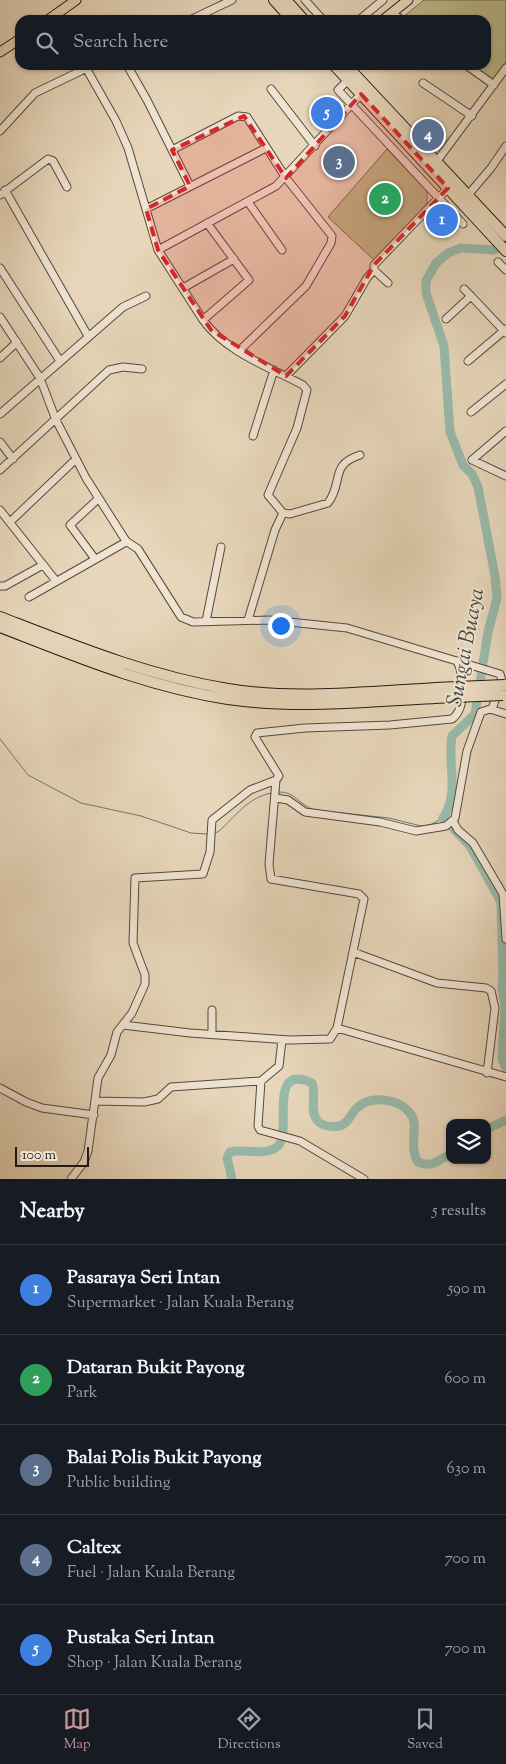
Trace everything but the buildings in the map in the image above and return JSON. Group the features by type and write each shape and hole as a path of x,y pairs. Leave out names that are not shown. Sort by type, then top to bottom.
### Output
{"highway":[{"path":"274,0 288,15"},
{"path":"286,0 300,15"},
{"path":"341,70 352,78 437,161 468,195 506,251"},
{"path":"348,70 361,94 448,188 493,230 506,236"},
{"path":"352,70 352,78"},
{"path":"0,617 117,662 172,678 230,689 314,694 505,690"},
{"path":"0,627 114,671 170,687 228,699 314,703 456,692"}],"main road":[{"path":"55,15 76,0"},
{"path":"389,15 408,0"},
{"path":"0,52 15,42"}],"street":[{"path":"200,15 232,0"},
{"path":"365,15 383,0"},
{"path":"308,1 319,15"},
{"path":"437,161 506,68"},
{"path":"0,132 35,93 84,70"},
{"path":"91,70 128,148 158,250 203,320 210,330 239,351 303,385 307,393 296,428 268,495 283,514"},
{"path":"130,70 190,186"},
{"path":"473,70 494,85"},
{"path":"352,78 338,90 463,224"},
{"path":"423,83 472,116"},
{"path":"271,89 315,146"},
{"path":"158,250 276,186 286,178 361,94"},
{"path":"172,150 241,115 249,119 286,178 331,234 332,243 306,286 239,351"},
{"path":"389,144 398,135"},
{"path":"468,195 491,168 506,146"},
{"path":"146,209 266,148"},
{"path":"67,187 51,159 2,192 88,336"},
{"path":"286,376 345,316 367,278 374,270 374,265 448,188"},
{"path":"248,202 282,250"},
{"path":"203,320 249,280 207,223"},
{"path":"183,288 234,259"},
{"path":"498,262 506,270"},
{"path":"0,268 60,361"},
{"path":"374,270 388,283"},
{"path":"464,288 505,330 468,361"},
{"path":"0,414 123,307 146,296"},
{"path":"446,319 471,296"},
{"path":"0,317 40,378 56,420 98,499 126,542 138,549 181,617 188,621 285,621 347,628 490,670 500,674 502,678 492,709"},
{"path":"0,358 17,342"},
{"path":"0,470 109,370 123,367 142,368"},
{"path":"253,436 274,370"},
{"path":"471,412 506,384"},
{"path":"506,431 473,458 472,462 506,476"},
{"path":"0,442 12,459"},
{"path":"283,514 290,514 328,503 336,488 342,464 346,460 360,455"},
{"path":"10,522 76,459"},
{"path":"95,559 70,525 98,499"},
{"path":"0,510 56,581"},
{"path":"248,620 283,514"},
{"path":"29,596 126,542"},
{"path":"206,621 221,547"},
{"path":"0,586 5,586 43,564"},
{"path":"122,1025 282,1040 330,1039 337,1028 364,901 362,895 271,879 271,834 278,773 256,736 257,733 452,719 458,712 463,681 457,661"},
{"path":"450,824 467,751 481,712 492,709 506,714"},
{"path":"71,1179 84,1162 94,1115 98,1078 111,1055 118,1032 132,1013 145,984 145,974 133,943 135,878 138,876 204,874 209,862 212,820 250,790 277,782"},
{"path":"276,798 288,800 305,812 380,822 416,831 450,824 473,843 503,894 506,940"},
{"path":"353,952 437,983 486,988 491,991 495,1008 488,1073"},
{"path":"212,1010 212,1034"},
{"path":"337,1028 506,1077"},
{"path":"95,1102 144,1102 156,1100 171,1087 261,1081 279,1066 282,1040"},
{"path":"261,1081 259,1128 300,1141 364,1179"},
{"path":"0,1088 42,1108 94,1115"}],"highlighted area":[{"path":"361,94 448,188 374,265 345,316 286,376 211,330 158,250 146,209 190,186 172,150 244,116 286,178"}],"green space":[{"path":"424,0 506,0 506,62 493,81 479,70 491,70 491,15 405,15"},
{"path":"387,149 427,191 427,206 375,261 328,217"}],"waterway":[{"name":"Sungai Buaya","path":"506,245 494,250 461,248 448,253 436,263 426,281 426,293 444,346 450,432 463,465 472,474 478,487 495,576 497,598 488,632 475,714 452,736 451,798 443,818 470,846 501,902 502,989 505,1006 502,1058 506,1068"},
{"path":"0,739 28,775 81,803 141,816 191,833 207,834"},
{"path":"279,792 285,792 315,810 389,818 421,826 430,825 443,818"},
{"path":"213,833 218,832 249,803 272,793"},
{"name":"Sungai Buaya","path":"232,1179 227,1158 230,1152 261,1152 278,1146 282,1139 285,1090 289,1082 298,1079 312,1083 314,1112 317,1120 322,1124 334,1127 342,1125 362,1104 376,1100 391,1101 404,1107 412,1117 414,1122 414,1149 418,1162 431,1164 446,1156"},
{"name":"Sungai Buaya","path":"491,1127 506,1120"}],"place":[{"name":"Pustaka Seri Intan","path":"327,113"},
{"name":"Caltex","path":"428,135"},
{"name":"Balai Polis Bukit Payong","path":"339,162"},
{"name":"Dataran Bukit Payong","path":"385,199"},
{"name":"Pasaraya Seri Intan","path":"442,220"}]}
